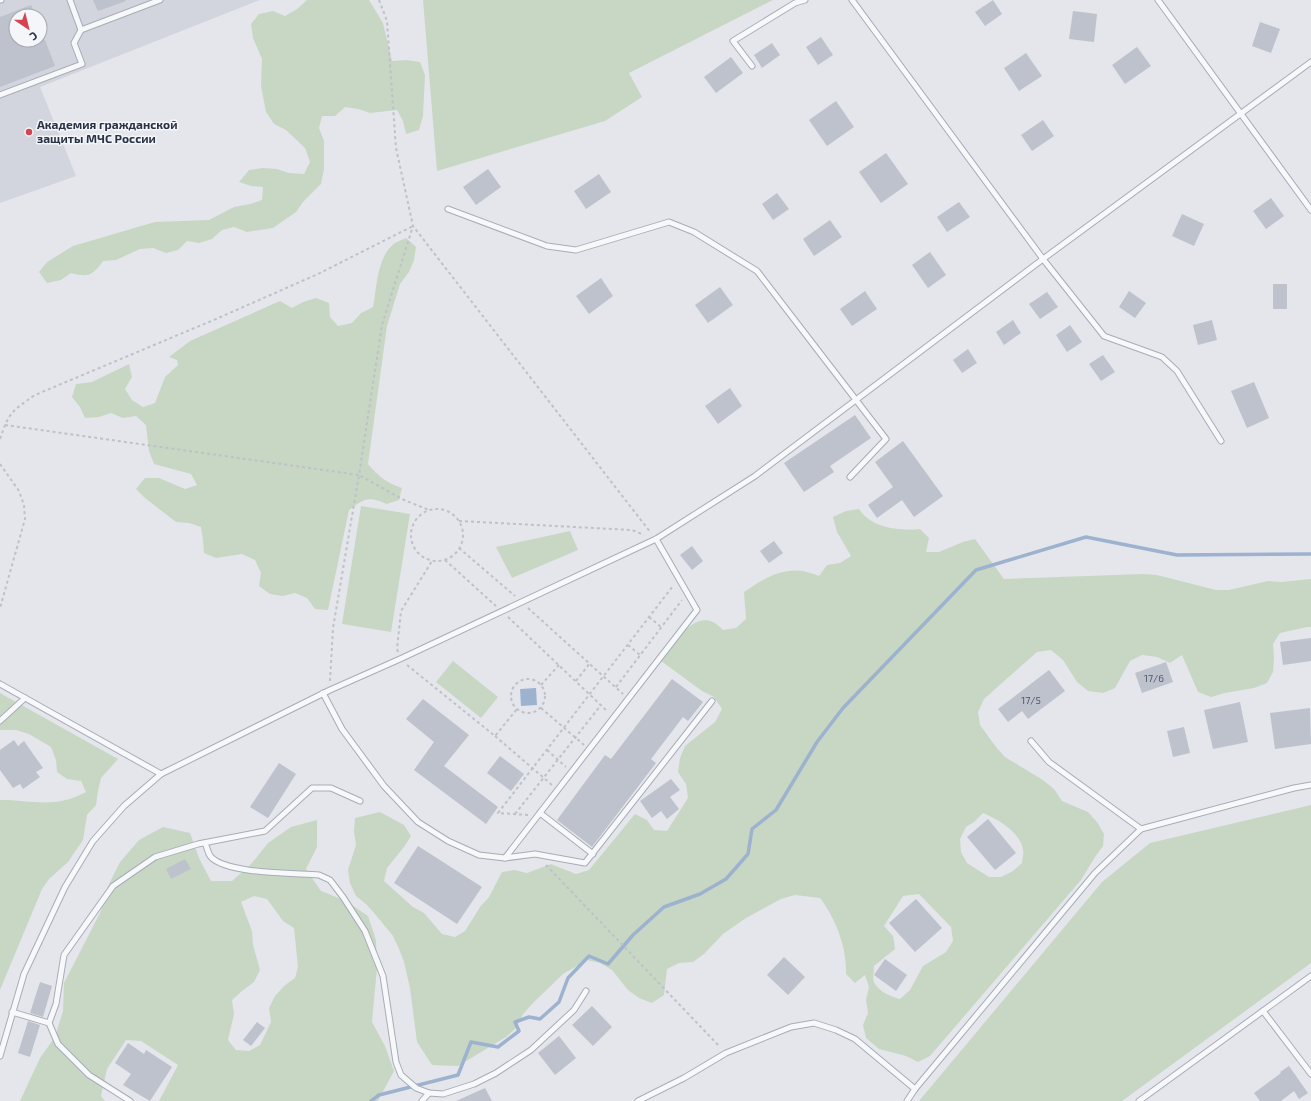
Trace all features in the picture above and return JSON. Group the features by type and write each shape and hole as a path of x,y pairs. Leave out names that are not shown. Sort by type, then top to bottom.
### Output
{"lane":[{"path":"70,0 81,30"},
{"path":"0,95 82,64 74,43 81,30 160,0"},
{"path":"752,66 733,41 795,3 805,0"},
{"path":"852,0 1043,259 1104,336 1162,357 1177,371 1221,441"},
{"path":"1158,0 1311,210"},
{"path":"0,1056 24,974 65,887 93,842 124,806 161,774 323,693 400,659 656,539 755,476 1043,259 1311,62"},
{"path":"448,209 547,246 576,250 669,222 694,232 758,271 886,439 850,476"},
{"path":"505,858 697,610 656,539"},
{"path":"0,684 161,774"},
{"path":"323,693 342,729 384,786 418,822 448,841 479,855 505,858 535,854 586,863 712,701"},
{"path":"0,721 25,698"},
{"path":"1031,741 1049,762 1141,829"},
{"path":"907,1101 915,1089 1095,873 1141,829 1294,788 1311,785"},
{"path":"130,1101 89,1075 58,1044 49,1023 56,1004 64,955 113,886 155,857 205,843 264,831 312,788 331,788 360,801"},
{"path":"538,814 593,854"},
{"path":"205,843 209,856 219,864 240,869 319,875 330,880 365,931 383,976 396,1062 401,1075 416,1088 429,1093 443,1094 474,1084 496,1073 531,1050 574,1010 586,991"},
{"path":"1139,1101 1311,976"},
{"path":"1263,1011 1311,1074"},
{"path":"12,1012 49,1023"},
{"path":"638,1101 684,1078 726,1053 791,1027 814,1023 836,1030 854,1039 915,1089"},
{"path":"422,1101 429,1093"}],"path":[{"path":"379,0 387,21 396,148 413,226 656,539"},
{"path":"0,439 7,418 14,409 35,395 216,319 318,274 413,226"},
{"path":"330,690 333,628 359,475 382,325 413,226"},
{"path":"5,425 359,475 404,500 429,510 444,510 452,514 459,521 462,527 463,536 456,553 445,560 432,561 420,555 414,548 411,539 414,524 419,517 429,510"},
{"path":"0,464 19,491 24,505 25,519 0,608"},
{"path":"459,521 632,530 656,539"},
{"path":"459,548 628,698"},
{"path":"445,560 502,611 614,717"},
{"path":"432,561 401,611 397,649 400,659 533,767 558,790"},
{"path":"538,814 498,813 679,578"},
{"path":"616,687 687,593"},
{"path":"649,617 661,627"},
{"path":"628,645 640,654"},
{"path":"576,681 590,664"},
{"path":"541,685 559,665"},
{"path":"526,679 532,679 541,685 545,694 543,704 540,708 531,713 521,712 517,709 511,700 511,694 516,684 526,679"},
{"path":"515,814 601,705"},
{"path":"540,708 589,749"},
{"path":"495,736 517,709"},
{"path":"547,750 571,772"},
{"path":"535,854 726,1053"}],"shaded area":[{"name":"Академия гражданской защиты МЧС России","path":"0,0 260,0 40,87 76,176 0,203"}],"green space":[{"path":"307,0 369,0 383,23 392,61 406,60 420,62 425,75 423,116 419,130 406,134 403,121 397,110 370,113 345,107 335,116 322,116 319,128 324,141 324,169 321,184 303,202 296,212 273,228 247,232 234,227 222,230 212,239 199,243 187,241 178,250 166,253 153,248 140,249 116,260 103,261 90,274 82,275 71,273 61,280 47,283 39,272 47,262 73,246 155,222 209,220 234,207 262,200 263,187 251,186 239,182 249,170 263,168 277,169 289,173 304,174 310,162 305,148 286,130 274,124 266,112 261,86 262,59 253,38 251,24 259,14 273,11 285,16 297,9"},
{"path":"423,0 773,0 629,73 642,97 605,121 437,171"},
{"path":"406,238 416,247 414,260 409,272 400,284 387,326 368,464 384,479 402,488 399,500 387,504 371,499 359,503 349,510 328,610 315,609 307,598 295,593 283,596 270,594 259,586 261,573 255,560 242,554 216,558 204,553 201,527 189,523 176,522 145,498 136,489 145,478 159,478 185,489 197,485 191,474 154,464 149,451 146,425 136,416 123,418 111,413 99,417 85,418 80,407 72,397 76,384 92,382 129,364 132,377 125,389 132,400 143,407 155,403 165,377 178,365 177,360 169,357 190,341 280,301 292,308 303,302 316,298 329,303 330,317 338,326 352,323 361,313 373,307 381,263 389,249 395,243"},
{"path":"361,506 410,514 391,632 342,624"},
{"path":"859,509 871,520 886,527 895,529 920,529 929,538 926,552 939,552 963,542 975,539 1004,579 1143,574 1157,575 1216,590 1229,590 1268,581 1281,582 1311,579 1311,627 1280,633 1273,644 1273,672 1267,683 1254,688 1211,697 1198,692 1182,655 1170,663 1157,657 1142,655 1130,661 1115,688 1103,693 1088,691 1077,682 1063,660 1051,650 1037,652 984,699 978,712 980,725 996,747 1005,757 1043,780 1054,789 1062,801 1088,812 1097,822 1104,834 1103,846 1081,880 930,1056 918,1062 906,1056 879,1049 866,1038 863,1025 868,1013 866,1000 869,987 865,975 855,983 846,974 845,954 836,924 820,898 795,895 781,899 746,918 723,934 704,954 693,962 679,963 667,969 664,995 652,1003 639,998 628,990 612,970 600,963 587,960 563,974 523,1014 516,1028 506,1037 458,1066 432,1065 417,1042 410,988 404,962 399,949 393,936 367,905 356,896 350,883 348,870 356,845 354,832 355,818 380,812 404,825 411,836 387,868 384,881 413,907 424,913 442,934 455,937 465,931 480,907 489,897 502,872 515,870 527,873 551,864 576,874 589,870 635,814 647,820 654,830 667,831 688,798 686,784 678,772 680,758 685,746 715,722 722,709 714,697 702,691 661,661 683,632 697,622 705,620 713,622 723,630 736,628 746,619 744,592 765,579 787,571 805,571 819,576 827,565 840,563 851,556 837,532 833,517 846,511","holes":["983,813 1008,827 1018,838 1021,844 1023,852 1022,863 1013,871 1001,877 989,877 967,863 961,852 960,839 966,827 974,822","919,894 951,927 953,941 946,952 923,966 910,990 900,999 888,995 877,987 873,979 874,966 895,949 893,936 884,926 903,896"]},
{"path":"570,531 578,550 512,578 496,547"},
{"path":"453,661 498,697 481,718 436,682"},
{"path":"0,693 118,759 101,778 96,805 87,815 83,840 68,862 49,879 42,889 0,990 0,800 54,802 75,797 86,792 81,781 67,779 57,772 56,760 51,747 29,734 16,730 0,730"},
{"path":"1311,805 1311,963 1122,1101 919,1101 1102,882 1150,843"},
{"path":"317,820 317,847 306,869 321,891 346,901 368,916 376,940 377,968 372,1022 385,1046 394,1071 378,1101 159,1101 178,1065 141,1041 126,1040 107,1069 101,1096 105,1101 20,1101 40,1058 55,1037 63,1011 64,983 101,911 108,886 120,862 139,840 163,827 190,833 199,858 211,881 232,881 252,863 268,843 291,827","holes":["254,896 267,899 283,921 294,928 298,967 295,978 284,986 275,996 269,1008 271,1022 260,1045 249,1051 236,1050 228,1040 234,1014 232,1000 254,982 260,970 253,945 252,931 241,902"]}],"water":[{"path":"536,688 537,705 521,706 520,689"}],"building":[{"path":"93,0 125,0 126,1 98,11"},
{"path":"993,0 1002,14 985,26 975,12"},
{"path":"31,5 32,8 23,8"},
{"path":"1073,11 1097,14 1094,42 1069,39"},
{"path":"8,14 8,48 48,48 55,66 0,87 0,17"},
{"path":"1260,22 1280,29 1271,53 1252,46"},
{"path":"821,37 833,55 818,65 806,47"},
{"path":"772,43 780,55 762,68 754,55"},
{"path":"1137,47 1151,66 1125,84 1112,65"},
{"path":"1026,53 1042,76 1019,91 1004,68"},
{"path":"731,57 743,73 716,93 704,77"},
{"path":"836,101 854,127 827,146 809,120"},
{"path":"1043,120 1054,136 1032,151 1021,135"},
{"path":"886,153 908,184 881,203 859,172"},
{"path":"488,169 501,187 476,205 463,187"},
{"path":"599,174 611,192 586,209 574,191"},
{"path":"777,193 789,209 773,220 762,204"},
{"path":"1271,198 1284,216 1266,229 1253,211"},
{"path":"959,202 970,217 947,232 937,217"},
{"path":"1182,214 1204,224 1194,246 1172,236"},
{"path":"830,220 842,237 814,256 803,239"},
{"path":"930,252 946,275 928,288 912,265"},
{"path":"601,278 613,296 589,314 576,296"},
{"path":"1273,284 1287,284 1287,309 1273,309"},
{"path":"720,287 733,305 708,323 695,305"},
{"path":"865,291 877,309 852,326 840,309"},
{"path":"1129,291 1146,303 1135,318 1119,307"},
{"path":"1047,292 1058,307 1040,319 1029,304"},
{"path":"1013,320 1021,333 1004,345 996,332"},
{"path":"1212,320 1217,340 1198,345 1193,325"},
{"path":"1070,325 1082,342 1067,352 1056,335"},
{"path":"968,349 977,363 962,373 953,360"},
{"path":"1103,355 1115,372 1101,381 1089,364"},
{"path":"1254,382 1269,418 1247,428 1231,391"},
{"path":"730,388 742,406 718,424 705,406"},
{"path":"855,415 871,438 830,466 834,472 804,492 784,463"},
{"path":"903,441 943,496 914,517 902,500 877,518 868,505 893,487 875,462"},
{"path":"774,541 783,553 769,563 760,551"},
{"path":"692,546 703,561 692,570 680,555"},
{"path":"1311,638 1311,661 1283,665 1280,642"},
{"path":"1166,662 1173,682 1142,693 1135,673"},
{"path":"1049,670 1065,691 1028,719 1022,711 1008,722 998,709"},
{"path":"672,679 703,702 688,721 683,717 651,759 656,763 592,847 557,820 605,755 611,759"},
{"path":"423,699 469,735 444,766 498,807 486,824 414,770 434,742 406,719"},
{"path":"1240,702 1248,742 1213,749 1204,710"},
{"path":"1310,708 1311,744 1275,749 1270,713"},
{"path":"1184,727 1190,753 1173,757 1167,731"},
{"path":"14,740 18,746 24,741 43,768 36,772 40,777 23,789 20,784 13,788 0,770 0,750"},
{"path":"500,756 524,774 511,791 487,773"},
{"path":"279,763 296,774 268,818 250,807"},
{"path":"671,779 680,790 670,797 679,809 667,819 661,811 652,818 640,801"},
{"path":"988,819 1016,853 995,870 967,837"},
{"path":"418,846 482,887 457,924 394,883"},
{"path":"185,859 191,869 171,879 166,869"},
{"path":"916,899 942,928 915,952 889,923"},
{"path":"784,957 805,977 788,995 767,975"},
{"path":"885,959 907,975 896,991 874,975"},
{"path":"40,982 52,986 43,1017 30,1013"},
{"path":"592,1006 612,1027 593,1046 572,1025"},
{"path":"28,1021 40,1025 30,1057 18,1053"},
{"path":"257,1022 265,1028 251,1046 243,1040"},
{"path":"559,1036 576,1058 555,1075 538,1053"},
{"path":"128,1043 144,1054 146,1050 172,1067 150,1101 123,1085 131,1074 115,1063"},
{"path":"1289,1066 1308,1093 1299,1099 1294,1091 1281,1101 1260,1101 1254,1093"},
{"path":"485,1088 492,1101 456,1101"}],"waterway":[{"path":"371,1101 379,1095 458,1075 471,1042 498,1047 519,1031 515,1022 529,1017 540,1019 559,1002 568,978 589,956 608,964 633,935 664,907 700,894 726,879 748,854 752,829 776,810 817,742 843,708 976,570 1086,537 1177,555 1311,554"}],"place":[{"name":"Академия гражданской защиты МЧС России","path":"29,132"}]}
